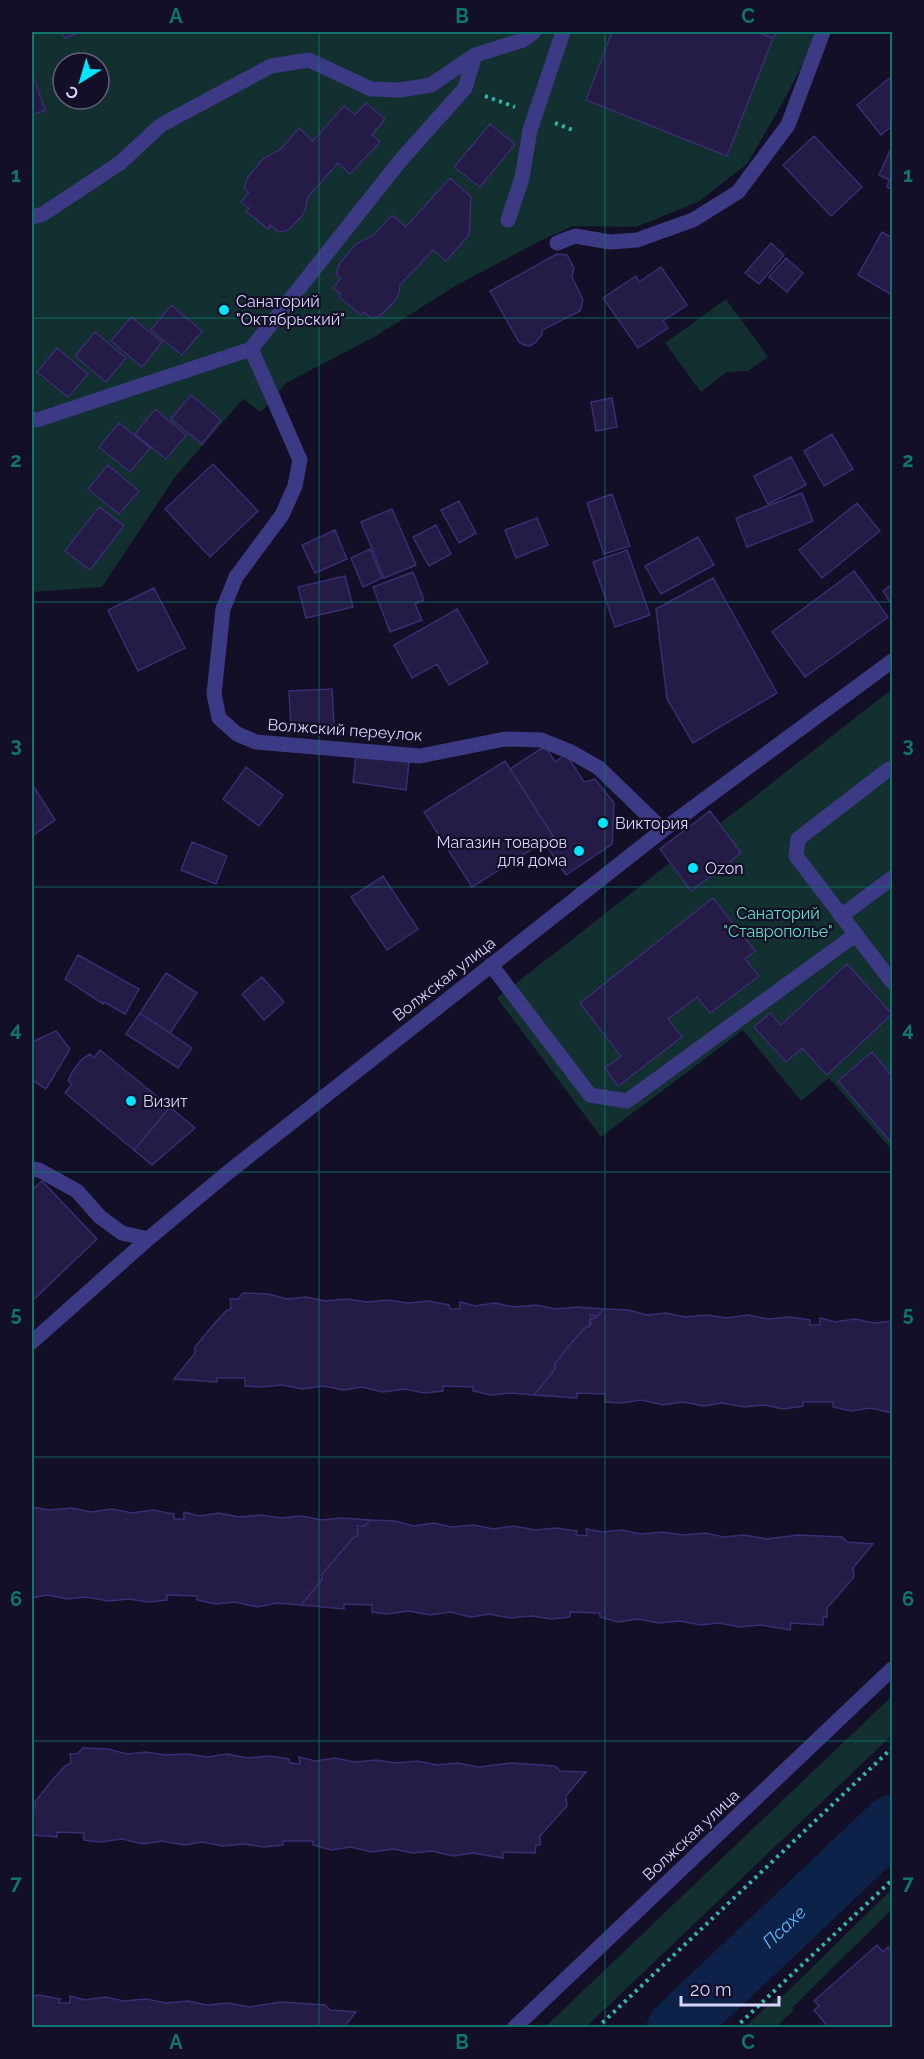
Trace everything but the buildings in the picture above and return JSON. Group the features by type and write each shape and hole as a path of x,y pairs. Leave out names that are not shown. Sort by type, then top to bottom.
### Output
{"street":[{"path":"32,217 43,214 120,163 161,124 271,66 309,60 371,89 400,90 431,85 475,55 523,40 534,32"},
{"path":"508,220 522,178 530,130 563,32"},
{"path":"557,243 575,236 610,242 637,240 693,220 738,192 788,125 824,32"},
{"path":"32,419 37,420 252,349 400,160 465,88 475,55"},
{"name":"Волжский переулок","path":"252,349 300,460 295,486 282,515 236,577 223,609 214,694 219,718 237,734 256,742 420,756 505,739 541,740 571,752 599,768 663,830"},
{"name":"Волжская улица","path":"32,1342 148,1239 226,1174 491,964 663,830 892,661"},
{"path":"889,769 798,839 796,856 892,982"},
{"path":"841,916 892,878"},
{"path":"491,964 590,1095 627,1101 855,935"},
{"path":"32,1169 39,1170 77,1191 100,1217 122,1233 148,1239"},
{"name":"Волжская улица","path":"514,2028 892,1669"}],"path":[{"path":"597,2028 892,1748"},
{"path":"735,2028 892,1880"}],"green space":[{"name":"Санаторий \"Октябрьский\"","path":"32,32 820,32 747,164 698,202 636,227 573,226 457,285 376,336 286,383 261,412 243,399 175,477 102,587 32,592"},
{"path":"726,299 768,357 748,371 727,372 701,392 665,343"},
{"name":"Санаторий \"Ставрополье\"","path":"892,689 892,1148 829,1078 801,1101 743,1030 601,1137 497,998"},
{"path":"892,1696 892,1735 586,2027 545,2027"},
{"path":"892,1889 892,1909 792,2008 794,2010 776,2027 745,2027 779,1995 782,1997"}],"waterway":[{"name":"Псахе","path":"676,2028 892,1824"}],"place":[{"name":"Санаторий \"Октябрьский\"","path":"224,310"},
{"name":"Виктория","path":"603,823"},
{"name":"Магазин товаров для дома","path":"579,851"},
{"name":"Ozon","path":"693,868"},
{"name":"Визит","path":"131,1101"}]}
